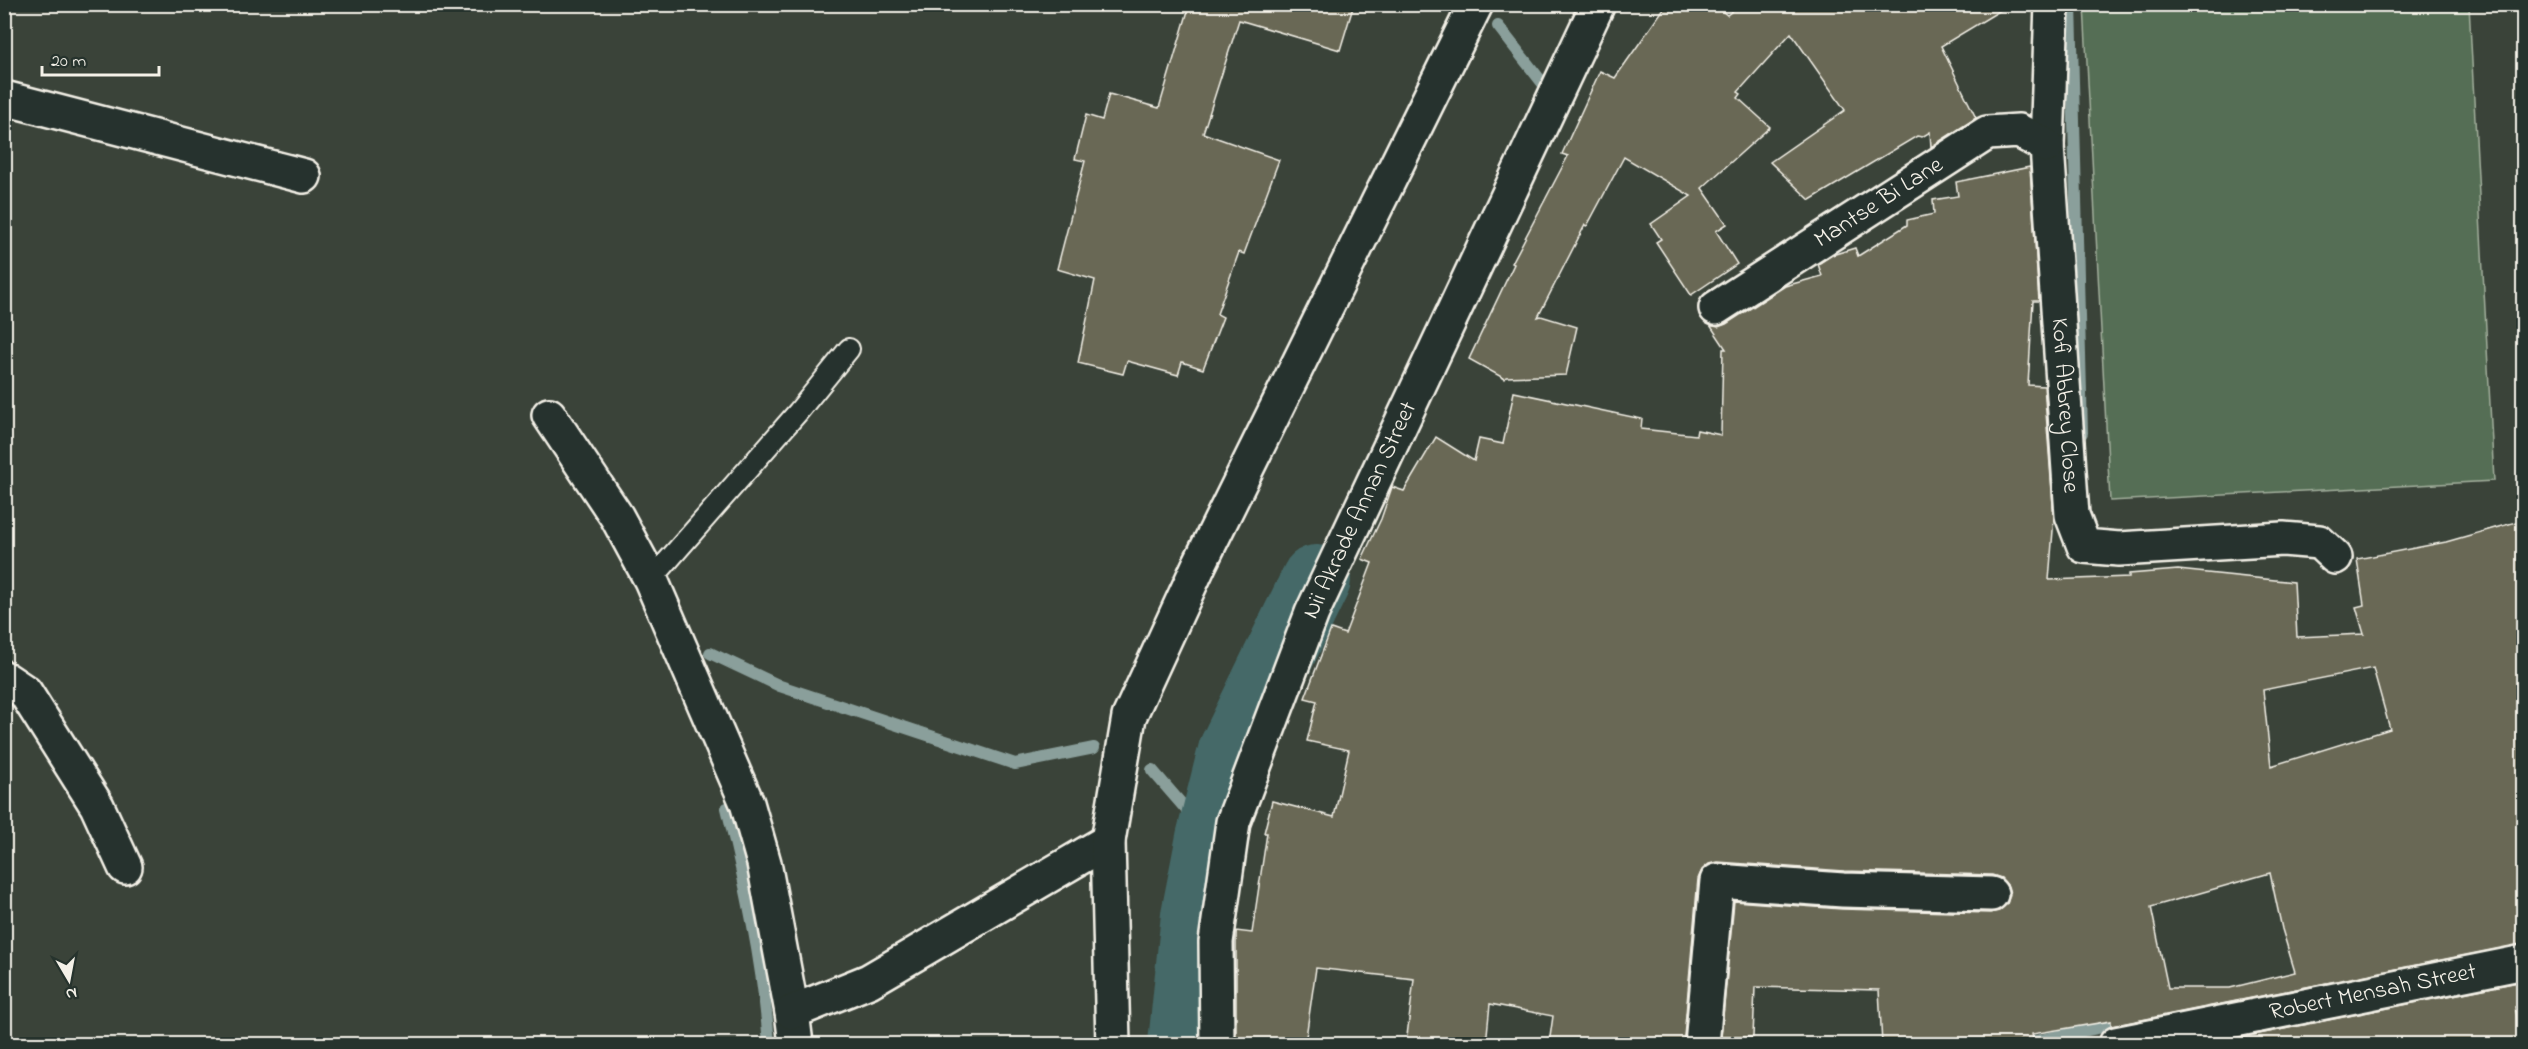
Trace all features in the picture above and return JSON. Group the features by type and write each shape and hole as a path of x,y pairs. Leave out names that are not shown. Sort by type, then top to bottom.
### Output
{"street":[{"path":"1113,1044 1108,841 1129,717 1200,563 1476,4"},
{"name":"Nii Akrade Annan Street","path":"1217,1044 1216,942 1233,822 1312,613 1598,4"},
{"name":"Kofi Abbrey Close","path":"2052,4 2047,146 2072,515 2084,546 2119,549 2283,539 2319,542 2335,557"},
{"path":"4,98 304,176"},
{"name":"Mantse Bi Lane","path":"1716,308 1987,133 2019,131 2047,146"},
{"path":"549,415 617,518 651,580 747,803 764,863 796,1044"},
{"path":"4,678 25,692 97,806 125,867"},
{"path":"792,1012 869,981 1108,841"},
{"path":"1702,1044 1717,881 1843,890 1991,894"},
{"name":"Robert Mensah Street","path":"2116,1044 2523,962"}],"lane":[{"path":"651,580 798,412 849,349"}],"green space":[{"path":"2084,5 2469,5 2494,481 2110,501"}],"building":[{"path":"1190,4 1354,4 1340,50 1239,20 1203,133 1279,160 1244,254 1239,252 1217,314 1223,317 1203,369 1182,362 1178,375 1127,361 1123,374 1078,363 1095,280 1057,269 1085,161 1075,159 1086,115 1102,120 1109,94 1159,108"},
{"path":"1667,4 1713,4 1727,15 1741,4 2011,4 1941,46 1976,118 1931,147 1930,132 1922,137 1917,136 1810,200 1770,162 1845,110 1791,33 1738,92 1741,94 1738,98 1770,127 1702,188 1727,224 1716,231 1737,264 1691,295 1656,242 1661,239 1651,224 1691,196 1624,157 1587,226 1585,225 1538,317 1577,327 1566,375 1506,377 1505,379 1469,359 1514,264 1512,263 1568,156 1562,154 1600,71 1615,78"},
{"path":"2030,167 2039,301 2033,301 2028,385 2044,386 2054,518 2049,580 2129,577 2129,574 2178,570 2294,582 2297,637 2364,634 2356,607 2364,605 2357,559 2446,542 2523,520 2523,944 2111,1026 2111,1021 2032,1034 2033,1039 2004,1044 1882,1044 1879,990 1755,987 1753,1037 1721,1037 1734,901 1842,909 1990,913 1999,911 2007,904 2010,894 2008,886 2001,878 1992,875 1844,871 1718,862 1709,864 1702,870 1698,879 1684,1037 1681,1044 1549,1044 1553,1016 1490,1004 1486,1044 1406,1044 1414,979 1316,968 1305,1044 1236,1044 1236,931 1252,933 1267,833 1264,833 1272,801 1334,817 1349,750 1307,741 1317,701 1305,698 1331,629 1345,634 1372,563 1362,559 1381,519 1392,487 1404,491 1436,437 1474,461 1479,439 1503,444 1514,392 1642,419 1641,429 1696,435 1697,430 1721,435 1723,349 1726,349 1710,325 1718,327 1726,324 1785,286 1822,276 1818,264 1832,255 1855,248 1858,256 1907,225 1907,220 1934,214 1933,200 1958,196 1956,182","holes":["2373,668 2390,729 2271,766 2263,690","2270,873 2282,929 2295,972 2230,988 2168,988 2151,907"]},
{"path":"2523,981 2523,1006 2515,1007 2523,1044 2209,1044"}],"waterway":[{"path":"1437,4 1444,7"},
{"path":"2071,4 2082,433"},
{"path":"1498,26 1552,95"},
{"path":"1183,1044 1196,915 1211,838 1233,751 1316,580"},
{"path":"710,653 780,686 1015,764 1094,748"},
{"path":"1152,770 1211,838"},
{"path":"727,808 753,925 763,984 769,1044"},
{"path":"2463,959 2524,946"},
{"path":"2201,1007 2255,1000"},
{"path":"2022,1044 2126,1022"}]}
